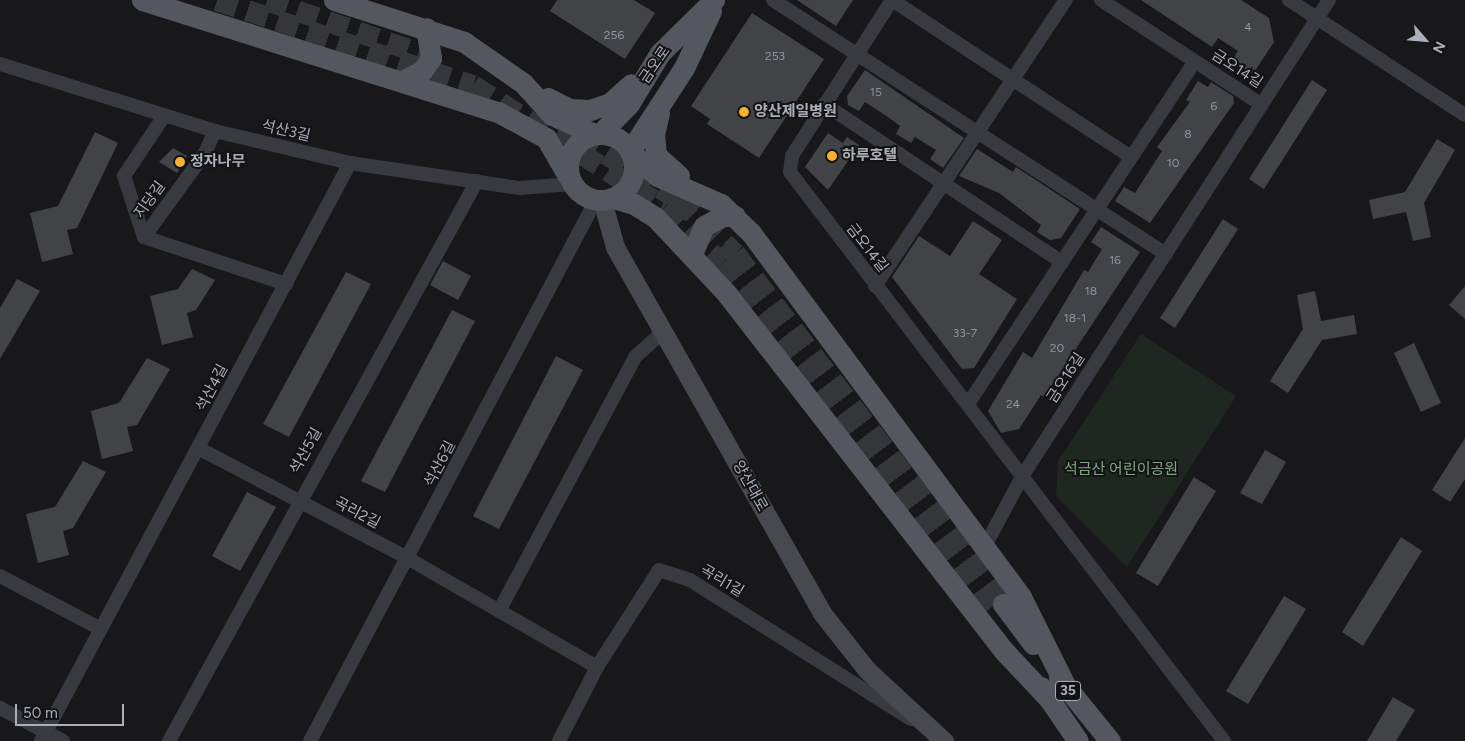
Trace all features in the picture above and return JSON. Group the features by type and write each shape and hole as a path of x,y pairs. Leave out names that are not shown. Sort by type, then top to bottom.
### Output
{"main road":[{"path":"142,0 402,81 450,94 530,128 557,150 570,180 604,199 646,210 692,254 1004,651 1058,694"},
{"path":"334,0 426,28 464,42 523,83 570,109 601,108 620,95 660,53"},
{"name":"금오로","path":"597,134 629,104 660,53 715,0"},
{"name":"금오로","path":"630,152 667,94 715,0"},
{"path":"402,81 422,71 431,58 426,28"},
{"path":"523,83 552,115 597,134 617,138 657,176 728,210"},
{"path":"667,94 654,135 656,155 670,171 728,210 796,290 1021,597 1058,694"},
{"path":"570,180 570,154 584,138 597,134"},
{"path":"604,199 631,179 630,152"},
{"name":"양산대로","path":"604,199 615,247 822,613 867,670 938,737"},
{"path":"692,254 704,226 723,216 728,210"},
{"name":"35","path":"996,609 1058,694 1110,741"},
{"name":"35","path":"1058,694 1078,741"}],"street":[{"path":"772,0 858,52 1166,254"},
{"name":"금오14길","path":"1023,475 875,286 790,172 792,156 892,0 1131,157"},
{"path":"875,286 1066,0"},
{"name":"금오14길","path":"1101,0 1262,105"},
{"path":"1289,0 1465,115"},
{"name":"금오16길","path":"985,546 1023,475 1329,0"},
{"name":"금오14길","path":"968,404 1195,61"},
{"name":"석산3길","path":"0,64 215,132 350,163 542,189 570,180"},
{"path":"824,104 1062,262"},
{"path":"164,116 124,176 144,237 286,284"},
{"name":"지당길","path":"144,237 205,154 215,132"},
{"name":"석산4길","path":"43,736 350,163"},
{"name":"석산5길","path":"169,741 297,500 477,181"},
{"name":"석산6길","path":"310,741 604,199"},
{"path":"499,611 635,357 664,331"},
{"name":"곡리2길","path":"198,448 409,559 597,667"},
{"path":"1023,475 1224,741"},
{"name":"곡리1길","path":"558,741 597,667 659,570 690,580 938,737"},
{"path":"0,576 102,629"},
{"path":"0,708 43,736 63,741"}],"green space":[{"name":"석금산 어린이공원","path":"1141,334 1236,396 1127,567 1056,496 1058,461"}],"building":[{"path":"557,0 634,0 655,13 625,59 550,11"},
{"path":"797,0 853,0 836,26"},
{"path":"1141,0 1241,0 1269,18 1274,42 1253,74 1232,60 1238,51 1218,38 1212,47"},
{"path":"752,13 824,59 759,158 707,124 710,119 691,106"},
{"path":"865,70 964,138 943,168 930,159 936,150 915,137 911,143 896,134 900,126 888,117 865,102 859,111 848,105 847,96"},
{"path":"1312,80 1327,90 1264,189 1249,179"},
{"path":"1198,81 1208,87 1211,82 1233,96 1234,103 1150,223 1115,201 1124,187 1135,193 1162,151 1157,147 1190,102 1186,100"},
{"path":"95,132 118,143 77,228 67,230 73,254 42,262 30,213 58,206"},
{"name":"하루호텔","path":"828,133 843,143 847,137 859,145 828,190 805,167"},
{"path":"1437,139 1455,150 1424,203 1431,237 1413,241 1406,212 1373,219 1369,200 1405,192"},
{"path":"173,148 187,156 177,173 159,162"},
{"path":"977,149 1013,172 1016,167 1080,209 1061,238 1050,240 1037,232 1041,225 999,193 959,176"},
{"path":"1223,219 1238,229 1175,328 1160,318"},
{"path":"973,221 1002,240 979,274 1017,299 974,368 962,369 892,277 919,236 950,256"},
{"path":"1101,227 1140,252 1044,397 1041,395 1019,429 1001,433 988,411 1023,352 1032,358 1084,270 1088,272 1102,249 1091,242"},
{"path":"443,261 471,276 458,300 430,285"},
{"path":"192,269 215,280 196,310 187,313 193,337 162,345 150,296 178,289"},
{"path":"346,272 371,284 289,437 263,424"},
{"path":"17,279 40,291 0,359 0,308"},
{"path":"1465,286 1465,319 1449,305"},
{"path":"1315,291 1321,321 1354,315 1357,334 1322,340 1288,393 1270,381 1303,329 1297,295"},
{"path":"452,310 475,321 385,492 361,481"},
{"path":"1414,343 1441,403 1421,412 1394,353"},
{"path":"556,356 583,370 499,529 473,516"},
{"path":"147,358 170,369 137,425 127,427 133,451 102,459 91,411 119,403"},
{"path":"1465,438 1465,479 1450,502 1432,490"},
{"path":"1265,450 1286,462 1262,504 1240,493"},
{"path":"83,461 106,472 73,528 63,531 69,555 38,563 26,514 55,507"},
{"path":"1194,477 1216,491 1158,586 1136,573"},
{"path":"247,492 276,507 240,571 212,556"},
{"path":"1401,537 1422,551 1363,646 1342,632"},
{"path":"1284,596 1306,609 1248,704 1226,691"},
{"path":"1393,697 1415,710 1396,741 1367,741"}],"tunnel":[{"path":"217,0 473,85 665,207 722,263 803,362 988,615"},
{"path":"267,0 446,62"},
{"path":"579,137 678,199 735,253 1003,604"}],"place":[{"name":"양산제일병원","path":"744,112"},
{"name":"하루호텔","path":"832,156"},
{"name":"정자나무","path":"180,162"}]}
